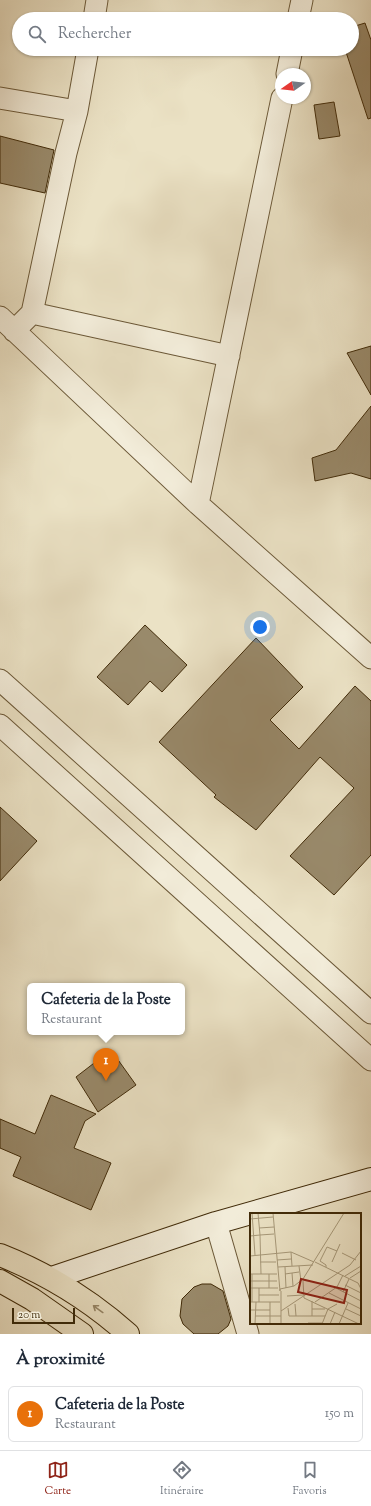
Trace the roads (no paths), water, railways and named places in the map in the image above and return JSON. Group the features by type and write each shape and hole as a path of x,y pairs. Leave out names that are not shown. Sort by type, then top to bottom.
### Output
{"main road":[{"path":"0,1255 52,1278 112,1319 128,1334"},
{"path":"0,1281 32,1299 79,1333"}],"street":[{"path":"95,12 97,0"},
{"path":"299,12 302,0"},
{"path":"32,313 66,153 77,111 87,56"},
{"path":"288,68 291,56"},
{"path":"0,98 77,111"},
{"path":"198,504 281,104"},
{"path":"229,356 32,313 7,324 198,504 371,658"},
{"path":"0,680 371,1013"},
{"path":"0,725 371,1060"},
{"path":"251,1213 371,1179"},
{"path":"52,1278 216,1223 250,1213"},
{"path":"216,1223 248,1334"}],"place":[{"name":"Cafeteria de la Poste","path":"106,1081"}]}
